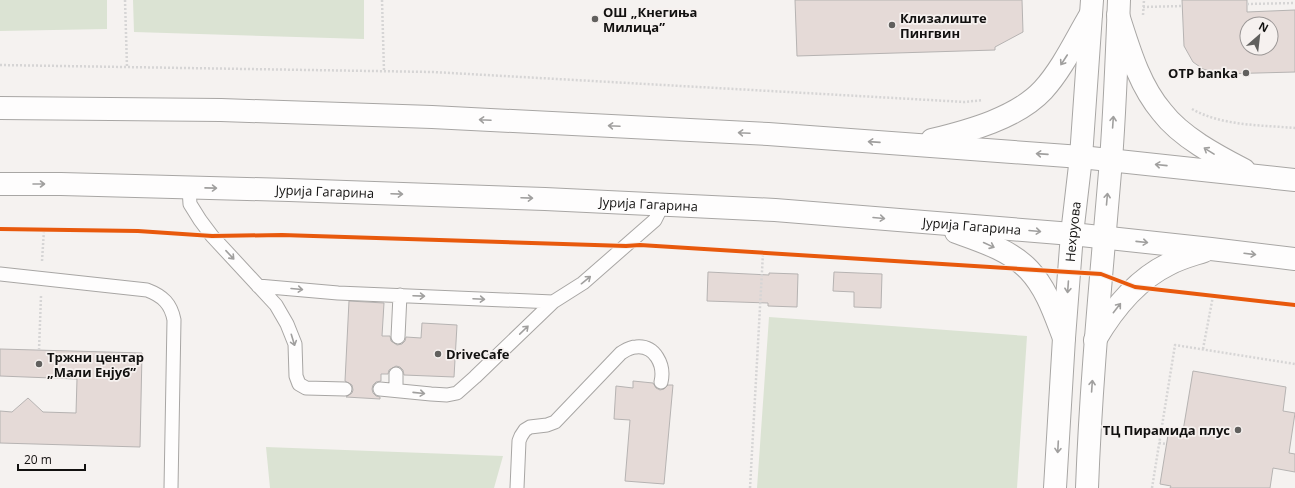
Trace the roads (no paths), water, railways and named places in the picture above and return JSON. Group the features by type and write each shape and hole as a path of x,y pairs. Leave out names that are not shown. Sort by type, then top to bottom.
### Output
{"main road":[{"path":"913,144 954,135 993,121 1013,112 1028,102 1043,90 1055,74 1091,7"},
{"name":"Нехруова","path":"1055,488 1064,338 1072,234 1081,157 1091,7"},
{"path":"1087,488 1089,425 1095,340 1111,161 1118,8"},
{"path":"1118,8 1131,54 1149,93 1162,113 1195,142 1224,160 1256,175"},
{"path":"0,108 221,110 432,117 764,134 1081,157 1295,180"},
{"name":"Јурија Гагарина","path":"0,184 61,184 545,199 775,210 912,220 1104,237 1295,259"},
{"path":"912,220 955,232 983,242 1002,251 1029,270 1042,288 1052,307 1064,338"},
{"path":"1095,340 1104,325 1123,300 1146,278 1169,263 1211,249"}],"lane":[{"path":"190,188 190,204 200,220 212,236 276,305 291,333 295,344 296,376 299,384 306,388 345,389"},
{"path":"380,389 446,395 457,393 553,302 583,282 650,225 655,220 659,212 659,205"},
{"path":"0,274 147,290 158,294 164,299 172,311 174,320 171,488"},
{"path":"258,286 338,293 553,302"},
{"path":"398,337 400,295"},
{"path":"517,488 519,441 525,430 530,427 547,425 555,422 621,353 628,348 637,346 652,352 662,365 663,374 661,382"},
{"path":"396,374 396,390"}],"place":[{"name":"ОШ „Кнегиња Милица”","path":"595,19"},
{"name":"Клизалиште Пингвин","path":"892,25"},
{"name":"OTP banka","path":"1246,73"},
{"name":"DriveCafe","path":"438,354"},
{"name":"Тржни центар „Мали Енјуб”","path":"39,364"},
{"name":"ТЦ Пирамида плус","path":"1238,430"}]}
